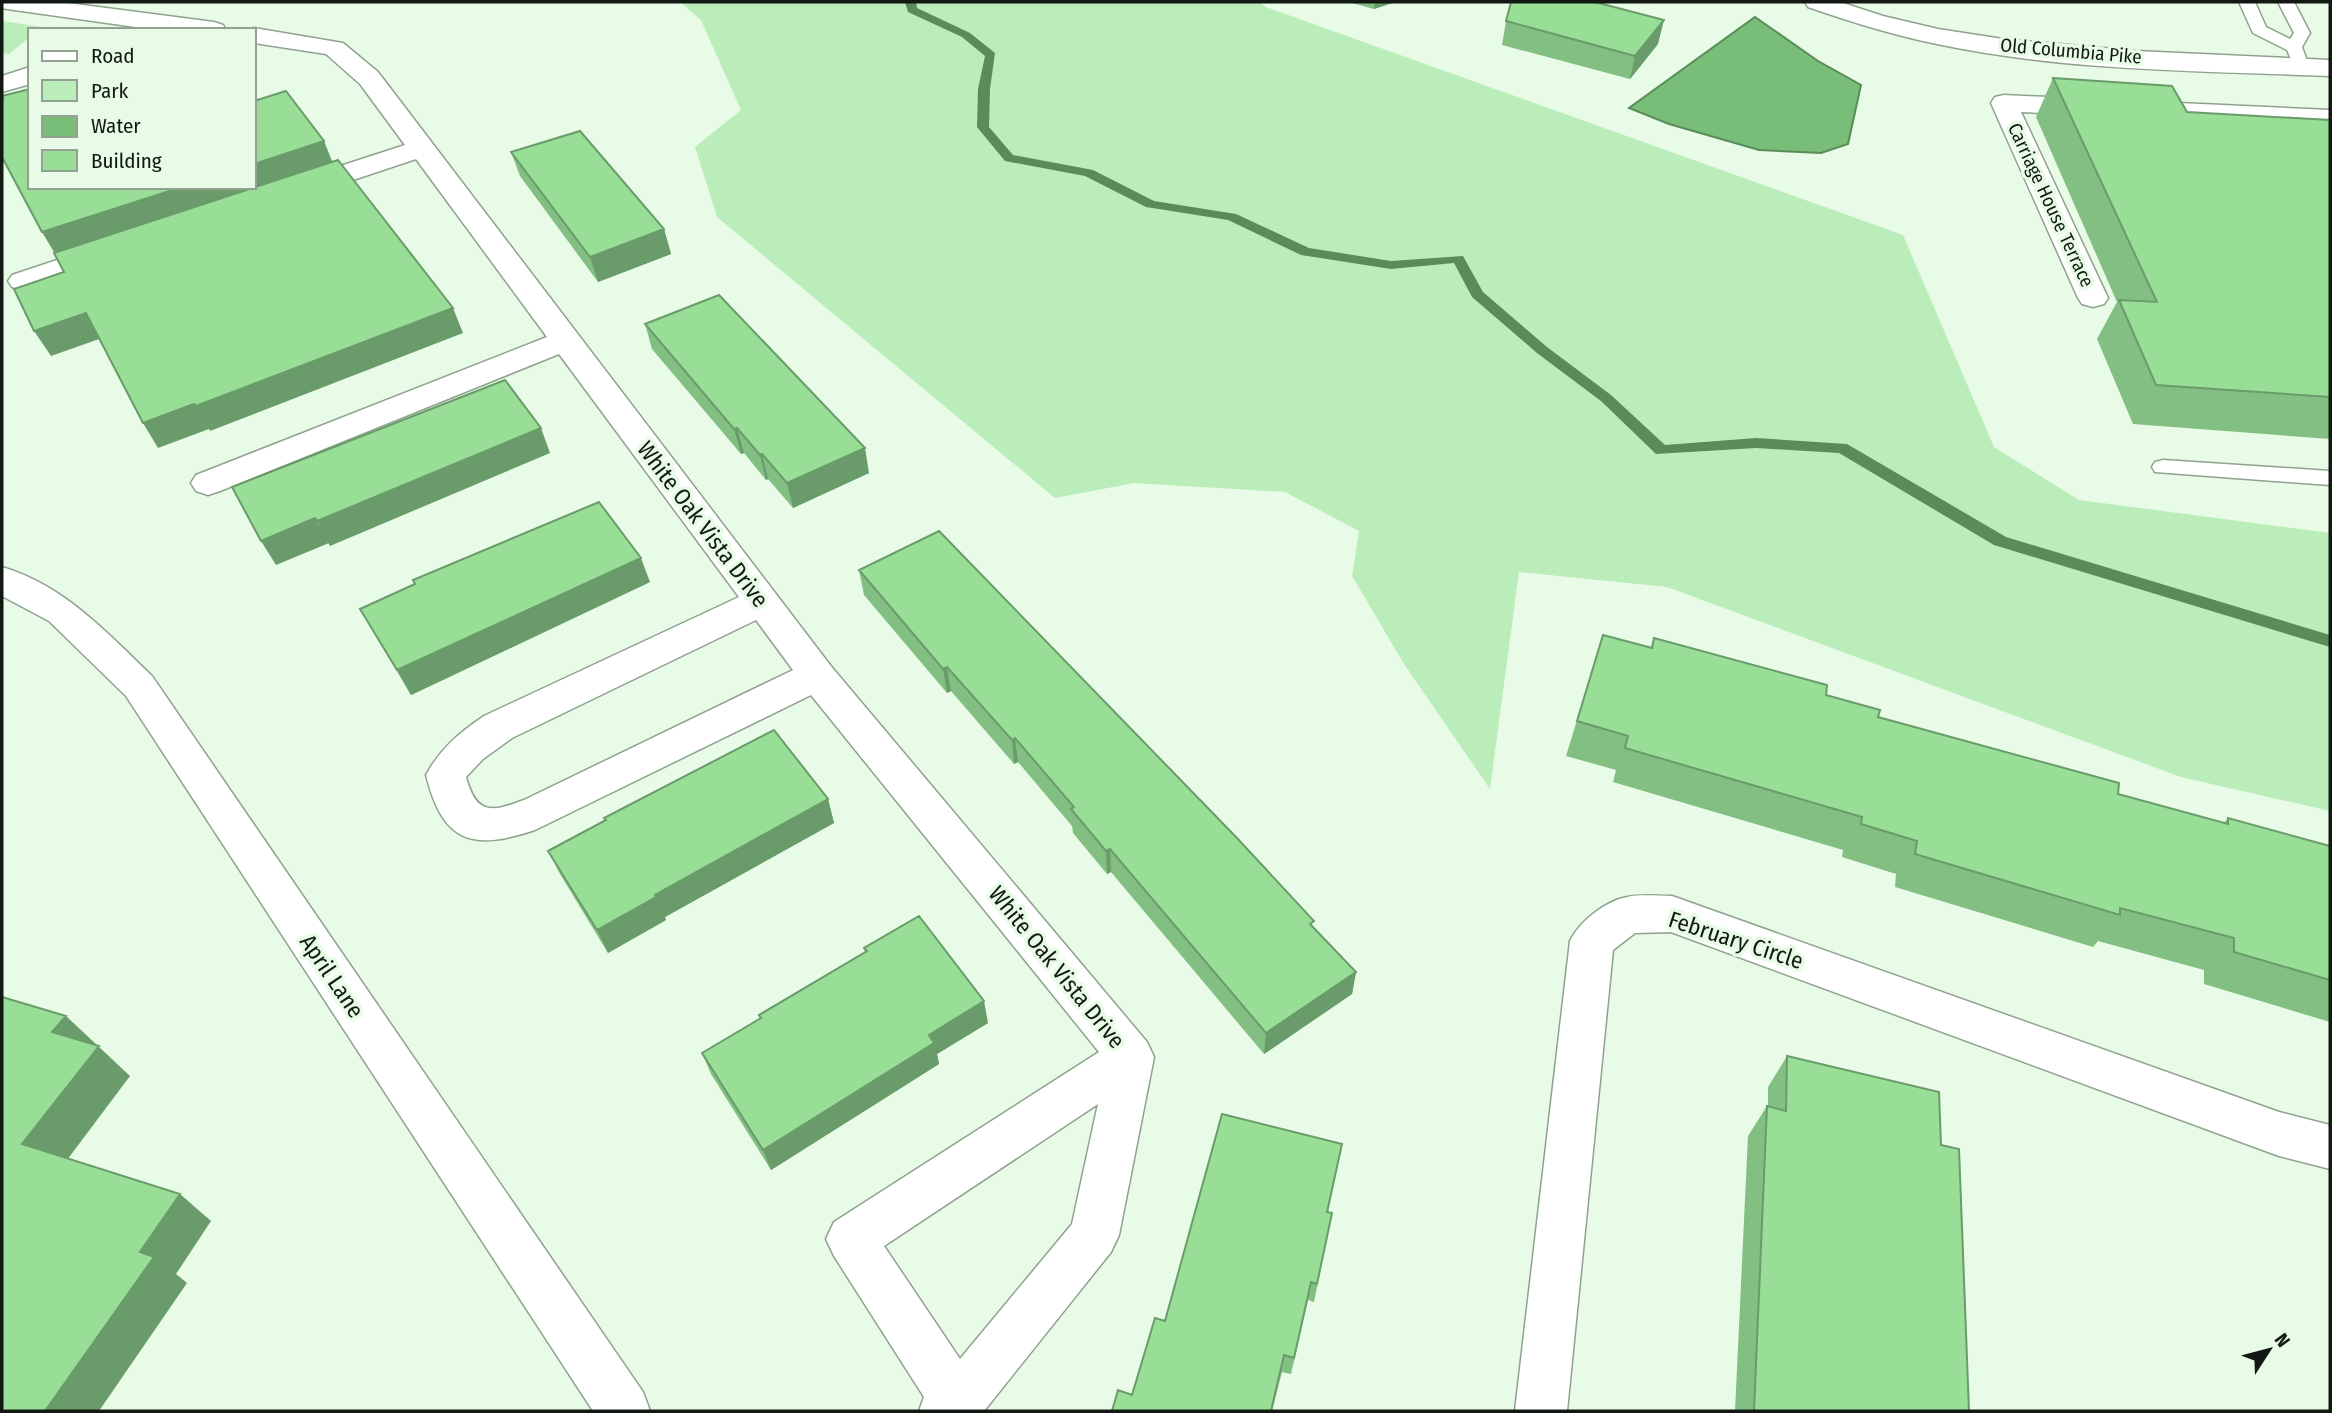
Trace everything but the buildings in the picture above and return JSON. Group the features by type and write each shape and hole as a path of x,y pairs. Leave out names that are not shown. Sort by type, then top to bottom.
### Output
{"street":[{"path":"7,2 190,28"},
{"name":"Old Columbia Pike","path":"1817,2 1863,20 1946,38 2064,52 2298,56 2330,68"},
{"name":"White Oak Vista Drive","path":"256,36 334,48 369,78 817,675 1131,1057"},
{"path":"2,84 28,76"},
{"name":"Carriage House Terrace","path":"2093,298 2004,103 2330,118"},
{"path":"268,200 422,148"},
{"path":"23,281 139,242"},
{"path":"208,482 564,341"},
{"name":"April Lane","path":"2,580 62,612 139,686 624,1411"},
{"path":"762,602 498,727 477,740 459,755 446,775 450,797 473,823 490,827 507,824 538,812 817,675"},
{"name":"February Circle","path":"1541,1411 1592,941 1628,915 1672,914 2279,1134 2330,1147"},
{"name":"White Oak Vista Drive","path":"1131,1057 1094,1235 952,1407 851,1239 1131,1057"}],"lane":[{"path":"2247,2 2259,30 2298,56 2302,33 2286,2"},
{"path":"2163,467 2330,478"}],"green space":[{"path":"680,2 1259,2 1266,7 1903,235 1994,447 2079,500 2330,533 2330,811 2181,777 1667,587 1519,572 1490,789 1404,664 1352,576 1359,531 1285,492 1134,483 1055,498 717,217 695,147 741,110 701,20"},
{"path":"2,21 42,27 28,28 28,39 9,54 2,53"}],"water":[{"path":"1755,17 1818,61 1861,85 1848,144 1821,153 1759,150 1669,124 1629,108"}],"waterway":[{"path":"911,2 912,10 966,35 991,55 984,89 983,127 1009,158 1089,173 1151,204 1231,217 1306,252 1391,265 1458,259 1477,294 1542,350 1606,398 1661,450 1756,443 1842,448 2000,541 2330,641"}]}
